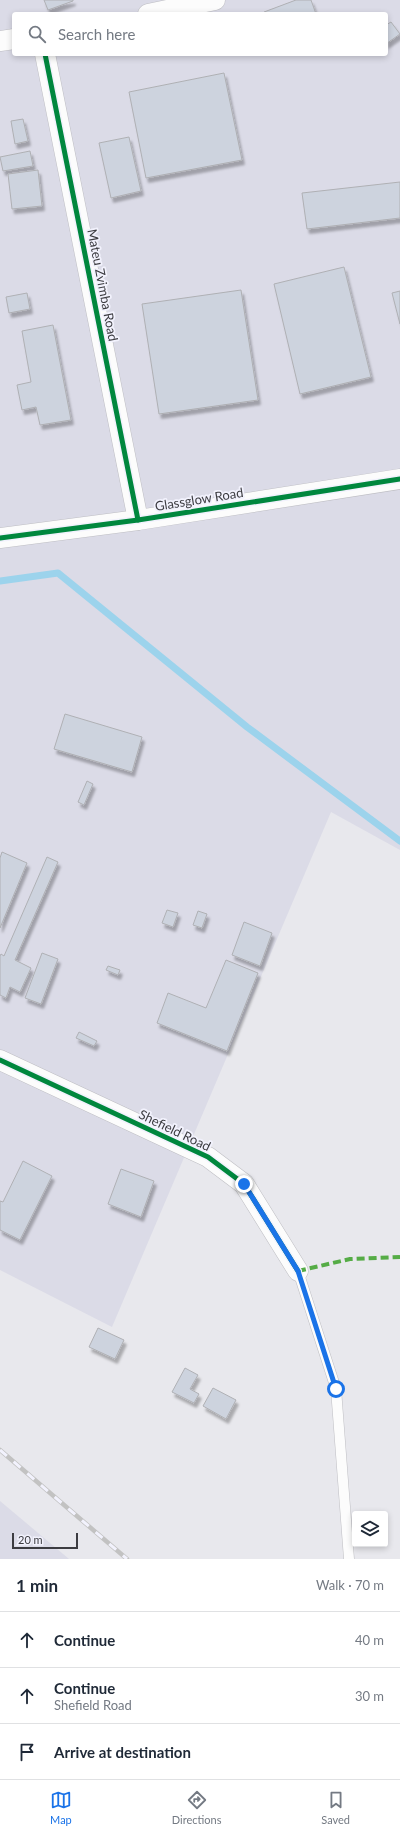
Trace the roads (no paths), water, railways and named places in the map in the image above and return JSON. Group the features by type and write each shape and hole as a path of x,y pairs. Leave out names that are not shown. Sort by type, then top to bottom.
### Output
{"street":[{"path":"158,12 215,0"},
{"path":"0,41 12,39"},
{"name":"Mateu Zvimba Road","path":"46,56 138,520"},
{"name":"Glassglow Road","path":"0,538 138,520 400,479"},
{"name":"Shefield Road","path":"0,1060 208,1157 244,1184 298,1271"}],"lane":[{"path":"298,1271 336,1389 349,1559"}],"waterway":[{"path":"0,581 58,573 247,727 400,841"}],"railway":[{"path":"0,1450 127,1559"}]}
